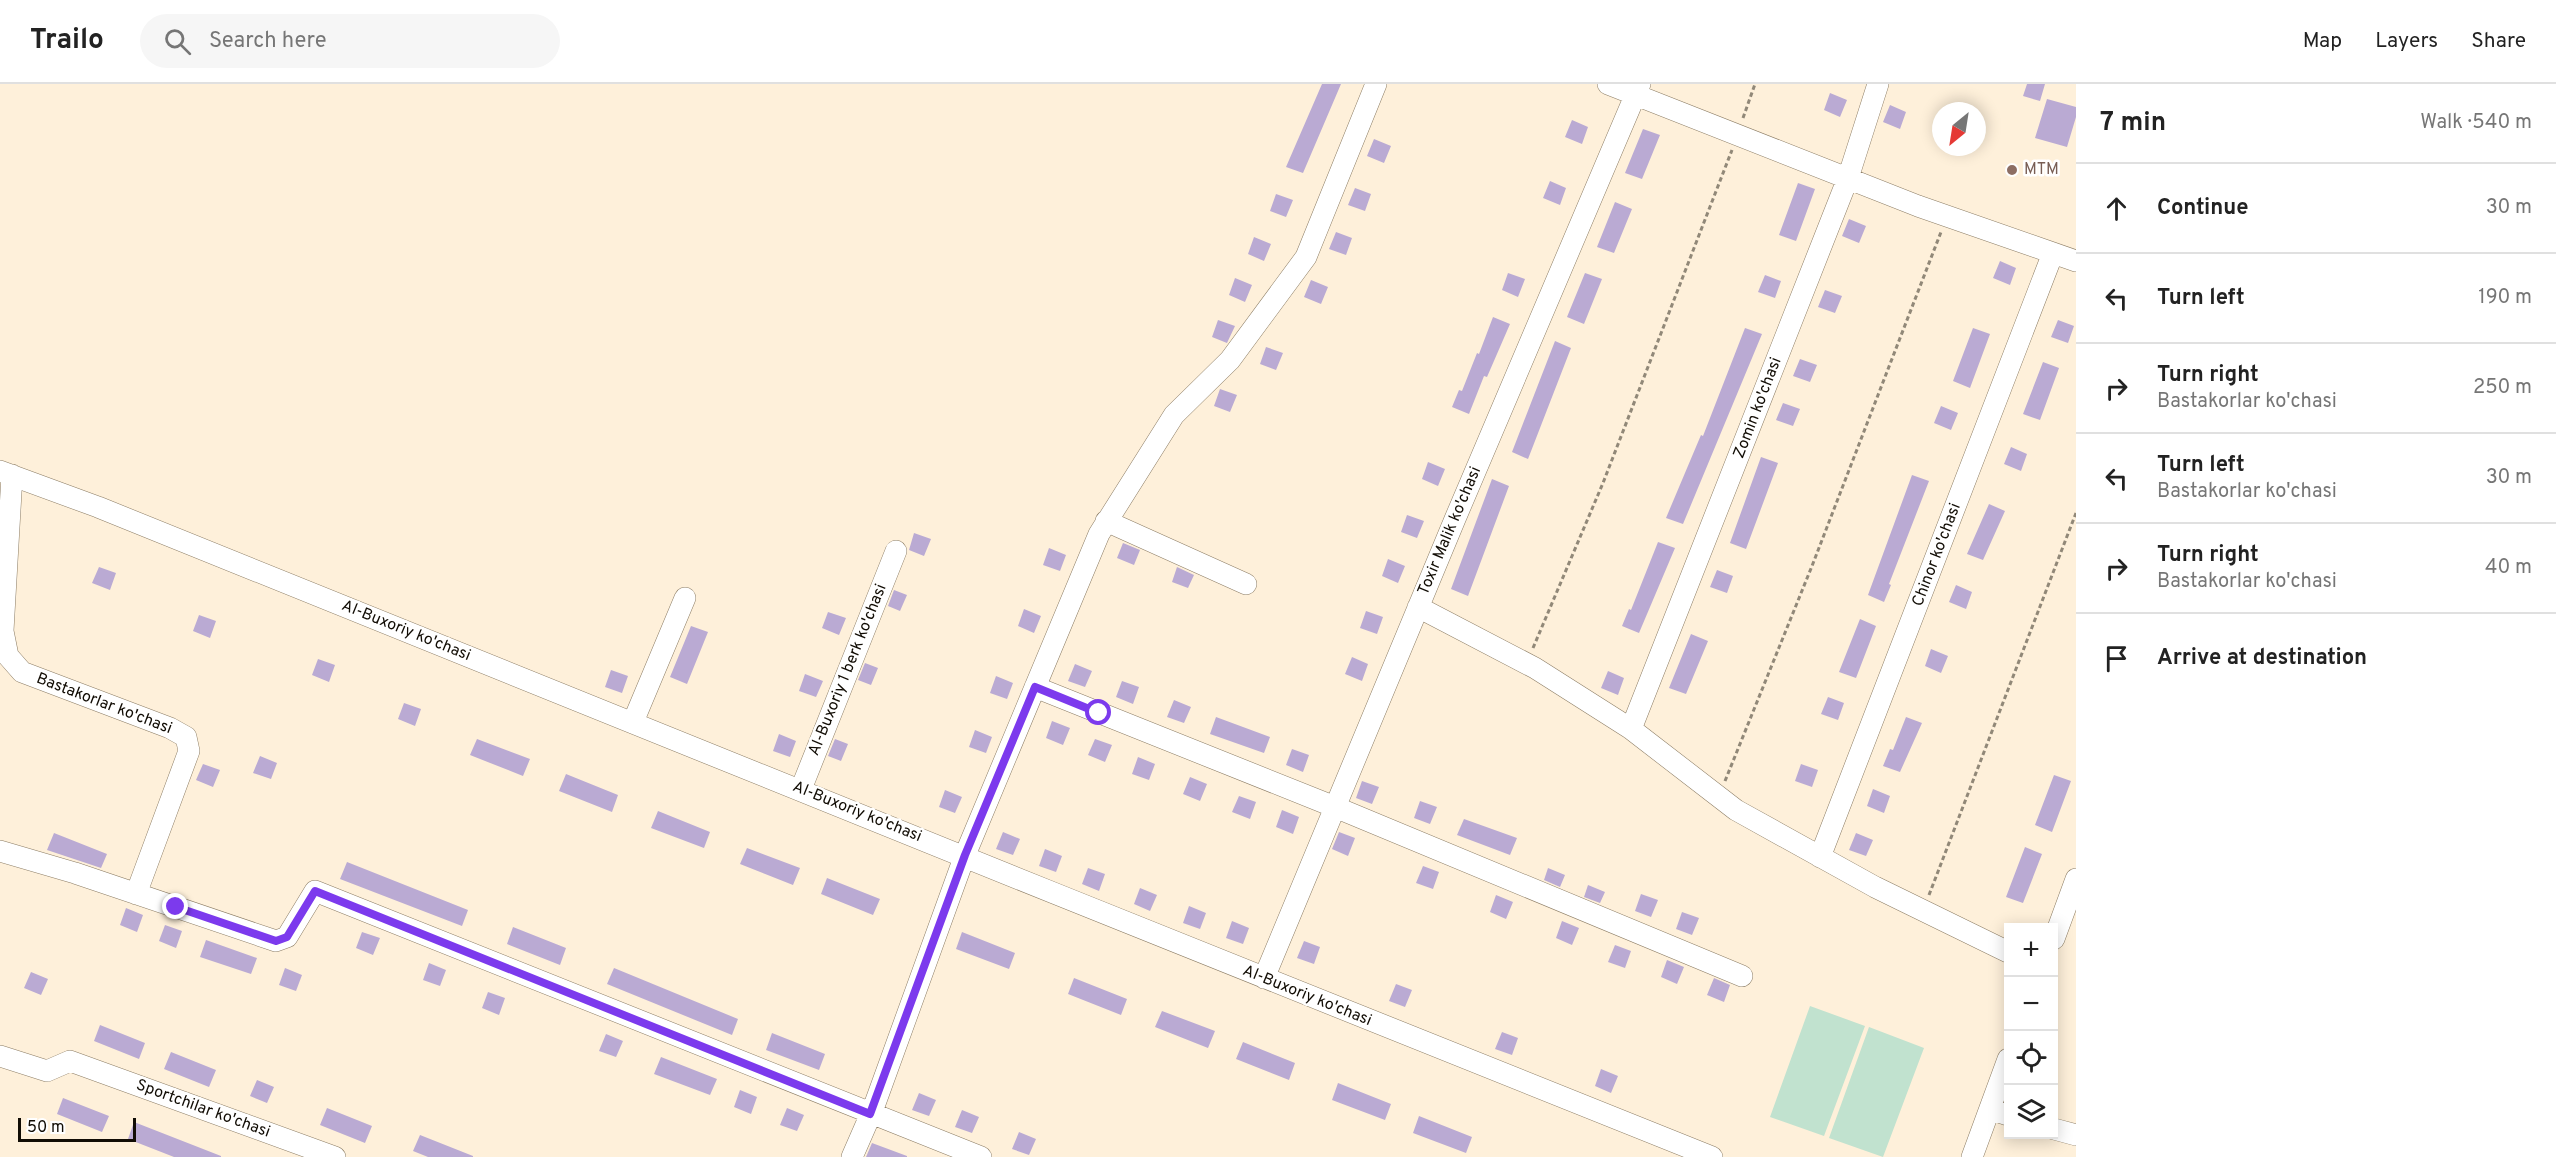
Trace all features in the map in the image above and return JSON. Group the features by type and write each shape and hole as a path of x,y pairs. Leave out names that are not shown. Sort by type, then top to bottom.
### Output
{"street":[{"path":"852,1157 965,855 1099,534 1174,415 1230,360 1306,257 1376,84"},
{"path":"1608,84 1638,89 1738,135 1947,216 2076,261"},
{"name":"Zomin ko'chasi","path":"1632,729 1848,178 1878,84"},
{"name":"Toxir Malik ko'chasi","path":"1264,978 1418,607 1638,89"},
{"name":"Chinor ko'chasi","path":"1820,857 2053,253"},
{"name":"Al-Buxoriy ko'chasi","path":"6,473 98,507 1712,1157"},
{"name":"Bastakorlar ko'chasi","path":"6,473 3,632 8,656 22,672 170,728 186,737 189,751 136,894"},
{"path":"1107,521 1246,584"},
{"name":"Al-Buxoriy 1 berk ko'chasi","path":"801,789 896,551"},
{"path":"633,722 684,598"},
{"path":"1418,607 1526,663 1632,729 1736,810 1923,911 2004,950"},
{"path":"1035,687 1335,807 1742,976"},
{"path":"0,851 276,941 287,937 315,891 981,1157"},
{"path":"2058,928 2076,879"},
{"name":"Sportchilar ko'chasi","path":"0,1056 47,1071 70,1061 335,1157"},
{"path":"1972,1157 1999,1112 2004,1083"},
{"path":"2058,1130 2076,1136"}],"path":[{"path":"1526,663 1603,483 1738,135 1755,84"},
{"path":"1719,797 1812,566 1947,216"},
{"path":"1923,911 2076,513"}],"green space":[{"path":"1810,1006 1865,1026 1824,1136 1770,1117"},
{"path":"1869,1027 1924,1048 1883,1157 1829,1138"}],"building":[{"path":"1322,84 1341,84 1303,173 1286,167"},
{"path":"2027,84 2045,84 2040,101 2023,96"},
{"path":"1830,93 1847,100 1840,117 1824,110"},
{"path":"2047,99 2076,107 2076,117 2067,147 2035,138"},
{"path":"1890,105 1906,112 1900,129 1883,122"},
{"path":"1572,120 1588,127 1582,144 1565,137"},
{"path":"1643,129 1660,135 1642,179 1625,173"},
{"path":"1374,139 1391,146 1384,163 1367,156"},
{"path":"1550,181 1566,188 1560,205 1543,198"},
{"path":"1798,183 1815,189 1796,241 1779,235"},
{"path":"1355,188 1371,194 1365,211 1348,205"},
{"path":"1276,194 1293,200 1286,217 1270,211"},
{"path":"1615,202 1632,209 1614,253 1597,247"},
{"path":"1849,219 1866,226 1859,243 1842,236"},
{"path":"1336,232 1352,238 1346,255 1329,249"},
{"path":"1254,237 1271,244 1264,261 1248,254"},
{"path":"2000,261 2016,268 2010,285 1993,278"},
{"path":"1508,273 1525,279 1518,297 1502,290"},
{"path":"1585,273 1602,279 1584,324 1567,317"},
{"path":"1765,275 1781,281 1775,298 1758,292"},
{"path":"1235,278 1252,285 1245,302 1229,295"},
{"path":"1311,280 1328,287 1321,304 1304,297"},
{"path":"1825,290 1842,296 1835,313 1818,307"},
{"path":"1493,317 1510,324 1487,377 1484,376 1469,414 1452,407 1459,390 1462,391 1477,353 1479,354"},
{"path":"1218,320 1235,326 1227,343 1212,337"},
{"path":"2058,320 2074,326 2068,343 2051,337"},
{"path":"1745,328 1762,334 1683,524 1666,518 1701,435 1703,436"},
{"path":"1973,328 1990,334 1970,388 1953,381"},
{"path":"1555,341 1571,348 1528,459 1512,452"},
{"path":"1266,347 1283,353 1276,370 1260,364"},
{"path":"1800,359 1817,365 1810,382 1793,376"},
{"path":"2043,362 2059,368 2040,420 2023,414"},
{"path":"1220,389 1237,395 1230,412 1214,406"},
{"path":"1783,403 1800,409 1793,426 1776,420"},
{"path":"1941,406 1958,413 1951,430 1934,423"},
{"path":"2011,447 2027,454 2021,471 2004,464"},
{"path":"1761,457 1778,463 1746,549 1730,543"},
{"path":"1428,462 1445,469 1438,486 1422,479"},
{"path":"1912,475 1929,481 1884,602 1868,595"},
{"path":"1492,479 1509,486 1468,596 1451,589"},
{"path":"1989,504 2005,511 1983,560 1967,554"},
{"path":"1407,515 1424,521 1417,538 1401,532"},
{"path":"914,533 931,539 924,556 909,550"},
{"path":"1658,542 1675,548 1639,633 1622,626 1629,609 1631,610"},
{"path":"1123,543 1140,550 1134,565 1117,558"},
{"path":"1049,548 1066,555 1060,571 1043,565"},
{"path":"1388,559 1405,566 1398,583 1382,576"},
{"path":"99,567 116,573 110,590 92,583"},
{"path":"1177,567 1194,575 1188,588 1172,582"},
{"path":"1717,570 1733,576 1727,593 1710,587"},
{"path":"1956,585 1972,592 1966,609 1949,602"},
{"path":"894,590 907,595 900,611 888,606"},
{"path":"1024,609 1041,616 1034,633 1018,626"},
{"path":"1366,611 1383,617 1377,634 1360,628"},
{"path":"828,612 846,618 839,635 822,628"},
{"path":"199,615 216,621 210,638 193,631"},
{"path":"1860,619 1876,626 1856,678 1839,672"},
{"path":"691,626 708,632 687,684 670,677"},
{"path":"1691,634 1708,641 1686,694 1669,688"},
{"path":"1931,649 1948,656 1941,673 1925,666"},
{"path":"1352,657 1368,664 1362,681 1345,674"},
{"path":"318,659 335,665 329,682 312,675"},
{"path":"865,663 878,668 871,685 858,680"},
{"path":"1075,664 1092,671 1085,687 1068,681"},
{"path":"611,670 628,676 622,693 605,687"},
{"path":"1608,671 1624,678 1618,695 1601,688"},
{"path":"805,674 823,681 816,697 799,691"},
{"path":"996,676 1013,683 1007,699 990,693"},
{"path":"1122,681 1139,687 1133,704 1116,697"},
{"path":"1828,697 1844,703 1838,720 1821,714"},
{"path":"1174,700 1191,707 1184,723 1167,717"},
{"path":"404,703 421,709 415,726 398,719"},
{"path":"1216,717 1270,737 1264,753 1210,734"},
{"path":"1906,717 1922,723 1900,772 1883,766 1890,749 1893,750"},
{"path":"1052,721 1070,728 1063,745 1046,738"},
{"path":"975,730 992,737 986,753 969,747"},
{"path":"779,734 796,741 790,757 773,751"},
{"path":"477,739 530,759 523,776 470,755"},
{"path":"835,739 848,744 841,761 828,756"},
{"path":"1095,739 1112,745 1105,762 1088,755"},
{"path":"1292,749 1309,755 1303,772 1286,765"},
{"path":"260,756 277,763 271,779 253,773"},
{"path":"1138,757 1155,764 1149,780 1132,774"},
{"path":"203,764 220,770 213,787 196,780"},
{"path":"1801,764 1818,770 1812,787 1795,781"},
{"path":"566,774 618,795 612,812 559,791"},
{"path":"2054,775 2071,781 2052,832 2035,825"},
{"path":"1190,777 1207,784 1200,801 1183,794"},
{"path":"1362,781 1379,787 1372,804 1356,798"},
{"path":"1873,789 1890,796 1884,813 1867,806"},
{"path":"945,790 962,797 955,813 939,807"},
{"path":"1239,796 1256,802 1250,819 1232,812"},
{"path":"1420,801 1437,807 1430,824 1414,818"},
{"path":"1282,810 1299,817 1293,834 1276,827"},
{"path":"658,811 710,832 704,848 651,828"},
{"path":"1464,819 1517,838 1510,855 1457,835"},
{"path":"1003,832 1020,839 1013,855 996,849"},
{"path":"1339,832 1355,838 1348,856 1332,849"},
{"path":"54,833 107,854 101,868 47,850"},
{"path":"1856,833 1873,840 1866,856 1849,850"},
{"path":"2025,847 2042,854 2023,903 2006,897"},
{"path":"747,848 800,868 793,885 740,864"},
{"path":"1045,849 1062,856 1056,872 1039,866"},
{"path":"347,862 468,910 462,926 340,879"},
{"path":"1423,866 1439,872 1433,889 1416,883"},
{"path":"1088,868 1105,874 1099,891 1082,884"},
{"path":"1548,868 1565,875 1560,887 1544,880"},
{"path":"827,878 880,899 873,915 821,894"},
{"path":"1588,885 1605,892 1600,903 1584,897"},
{"path":"1140,888 1157,895 1150,911 1134,904"},
{"path":"1641,894 1658,900 1651,917 1635,911"},
{"path":"1496,895 1513,902 1506,919 1490,912"},
{"path":"1189,906 1206,913 1200,929 1183,923"},
{"path":"126,908 143,915 137,932 120,925"},
{"path":"1682,912 1699,918 1692,935 1676,929"},
{"path":"1232,921 1249,928 1243,944 1226,938"},
{"path":"1562,921 1579,928 1572,945 1556,938"},
{"path":"165,925 182,931 176,948 159,941"},
{"path":"513,927 566,948 560,965 507,944"},
{"path":"362,932 380,938 373,955 356,948"},
{"path":"962,932 1015,953 1009,969 956,949"},
{"path":"206,940 257,958 251,974 200,957"},
{"path":"1304,941 1320,947 1314,964 1297,958"},
{"path":"1615,945 1631,951 1625,968 1608,962"},
{"path":"1667,960 1684,967 1677,984 1661,977"},
{"path":"429,963 446,970 440,986 423,980"},
{"path":"285,968 302,975 296,991 279,985"},
{"path":"614,968 738,1019 732,1035 607,984"},
{"path":"31,972 48,979 41,995 24,988"},
{"path":"1074,978 1127,999 1121,1015 1068,994"},
{"path":"1714,978 1730,985 1724,1002 1707,995"},
{"path":"1396,984 1412,990 1405,1007 1389,1001"},
{"path":"488,992 505,998 499,1015 482,1008"},
{"path":"1162,1011 1215,1031 1208,1048 1155,1027"},
{"path":"100,1025 145,1043 139,1059 94,1041"},
{"path":"1502,1032 1518,1038 1512,1055 1495,1049"},
{"path":"772,1033 825,1054 819,1070 766,1050"},
{"path":"606,1034 623,1041 616,1057 599,1051"},
{"path":"1243,1042 1295,1063 1289,1080 1236,1059"},
{"path":"171,1052 216,1070 209,1087 164,1069"},
{"path":"661,1057 717,1079 710,1095 654,1074"},
{"path":"1601,1069 1618,1076 1611,1093 1595,1086"},
{"path":"257,1080 274,1087 267,1103 250,1096"},
{"path":"1338,1083 1391,1104 1385,1120 1332,1100"},
{"path":"740,1090 757,1097 751,1114 734,1107"},
{"path":"919,1093 936,1100 929,1116 912,1110"},
{"path":"63,1098 109,1116 102,1132 57,1114"},
{"path":"327,1108 372,1126 365,1143 320,1125"},
{"path":"787,1108 804,1115 797,1131 780,1125"},
{"path":"962,1110 979,1117 972,1133 955,1127"},
{"path":"1419,1116 1472,1137 1466,1153 1413,1133"},
{"path":"134,1122 221,1157 174,1157 128,1139"},
{"path":"1019,1132 1036,1139 1029,1155 1012,1149"},
{"path":"420,1135 473,1157 428,1157 413,1151"},
{"path":"872,1143 907,1156 907,1157 866,1157"}],"place":[{"name":"MTM","path":"2012,170"}],"route":[{"path":"176,907 276,941 287,937 315,891 870,1114 965,855 1035,687 1099,713"}]}
